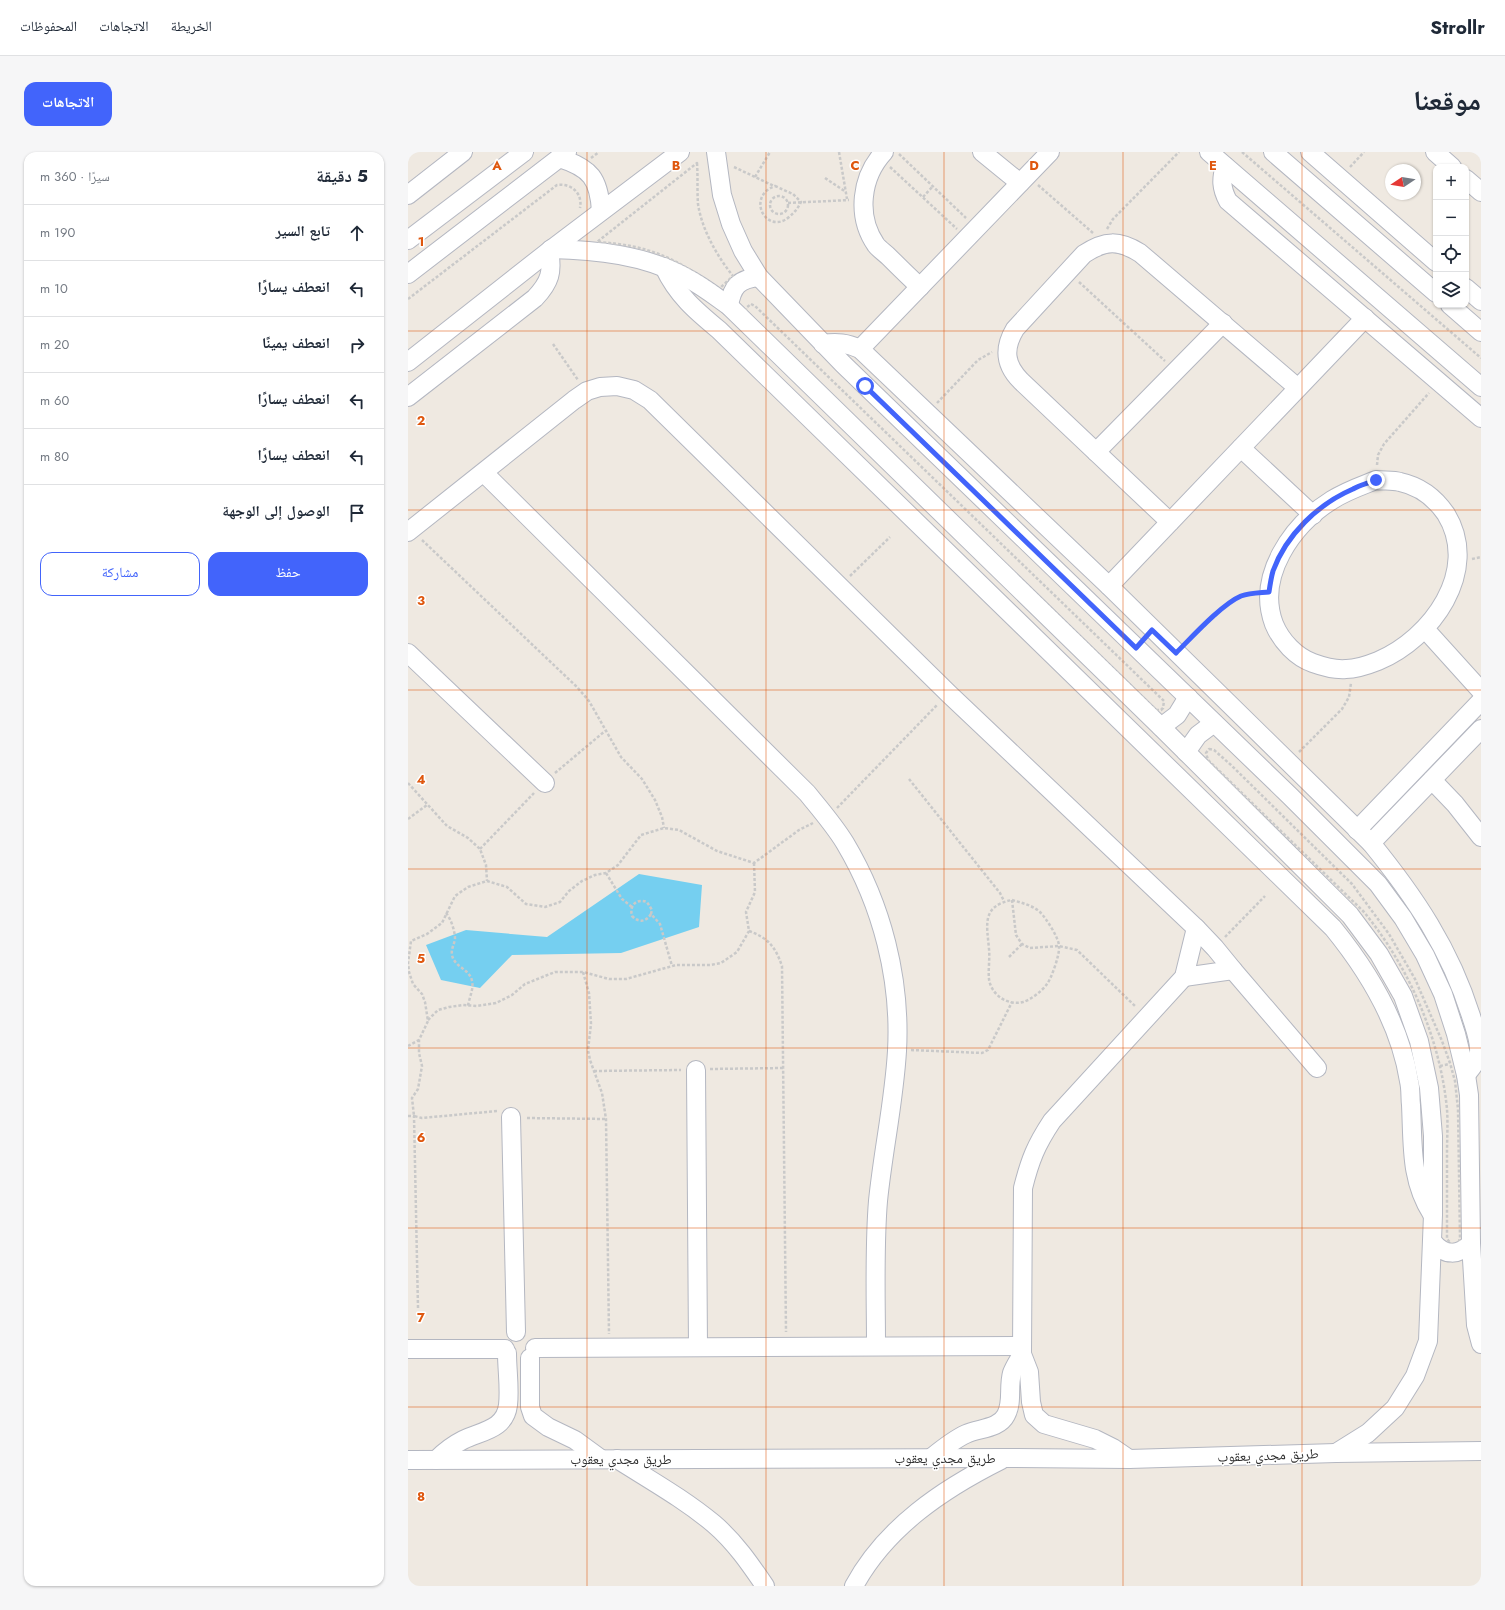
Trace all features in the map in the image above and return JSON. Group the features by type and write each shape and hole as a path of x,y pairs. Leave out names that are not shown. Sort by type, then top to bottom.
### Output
{"street":[{"path":"408,195 463,152"},
{"path":"408,240 524,152"},
{"path":"408,362 550,250 680,152"},
{"path":"982,152 1023,180"},
{"path":"860,349 1050,152"},
{"path":"1209,152 1481,387"},
{"path":"1273,152 1433,290"},
{"path":"1310,152 1433,260"},
{"path":"1435,152 1449,164"},
{"path":"882,154 871,170 866,184 855,200 864,215 868,231 876,246 920,287"},
{"path":"411,269 563,155 591,176 600,192 601,211"},
{"path":"716,155 722,195 731,224 743,251 759,277 823,344 1290,796 1378,884 1403,918 1421,948 1442,994 1456,1034 1473,1074 1475,1095 1471,1243 1481,1344"},
{"path":"1225,166 1222,174 1222,184 1228,201 1481,418"},
{"path":"1331,202 1343,181"},
{"path":"1469,182 1481,192"},
{"path":"1170,522 1014,374 1009,366 1007,346 1015,329 1084,254 1094,247 1106,243 1124,245 1140,253 1298,388"},
{"path":"550,250 597,251 664,267 685,276 729,306 1186,752 1350,915 1379,954 1403,996 1420,1041 1430,1088 1433,1136 1433,1242 1428,1341 1415,1376 1395,1408 1368,1434 1336,1453"},
{"path":"408,397 535,298 544,289 549,277 551,264 550,250"},
{"path":"1416,276 1433,262"},
{"path":"664,267 671,282 693,308 724,335 1327,922 1348,946 1377,993 1399,1042 1410,1081 1417,1183 1423,1200 1433,1216"},
{"path":"729,306 731,294 738,284 748,278 759,277"},
{"path":"1469,291 1481,301"},
{"path":"1456,310 1481,332"},
{"path":"1109,586 1365,318"},
{"path":"1096,452 1223,323"},
{"path":"823,344 836,342 848,344 860,349 1109,586 1371,844 1400,878 1424,914 1445,951 1463,990 1476,1033 1479,1050 1473,1074"},
{"path":"409,531 587,391 600,387 617,386 634,390 650,400 949,694 1196,928 1215,948 1232,970 1317,1068"},
{"path":"1241,448 1313,515"},
{"path":"484,473 807,793 828,818 845,843 860,870 872,898 890,958 897,1019 897,1049 892,1099 878,1204 876,1346"},
{"path":"1376,480 1400,482 1422,490 1440,505 1453,525 1458,547 1457,571 1439,612 1425,629 1408,644 1389,656 1369,665 1347,670 1326,668 1307,661 1290,649 1278,632 1270,613 1269,592 1273,572 1283,551 1296,532 1313,515 1337,497 1353,488 1376,480"},
{"path":"1425,629 1481,691"},
{"path":"1136,648 1152,630"},
{"path":"408,653 545,783"},
{"path":"1160,727 1177,715 1188,697"},
{"path":"1358,830 1481,701"},
{"path":"1186,752 1198,735 1214,723"},
{"path":"1371,844 1481,729"},
{"path":"1290,796 1305,778"},
{"path":"1432,780 1455,804 1481,837"},
{"path":"1130,1459 1095,1439 1044,1424 1034,1415 1031,1402 1029,1372 1022,1350 1023,1188 1029,1164 1038,1141 1052,1121 1184,977 1196,928"},
{"path":"1184,977 1232,970"},
{"path":"696,1070 698,1347"},
{"path":"511,1117 516,1332"},
{"path":"1433,1242 1444,1252 1452,1254 1466,1249 1471,1243"},
{"path":"436,1460 448,1449 461,1441 491,1430 499,1424 505,1416 508,1405 506,1340 516,1332 527,1333 535,1342 532,1353 530,1407 533,1416 548,1428 575,1440 677,1496 715,1525 743,1554 765,1586"},
{"path":"506,1351 511,1358 517,1361 524,1361 532,1353 609,1347 876,1346 1022,1350"},
{"path":"408,1349 506,1351"},
{"path":"931,1458 948,1444 967,1434 999,1424 1006,1415 1010,1403 1012,1372 1022,1350"},
{"path":"1006,1415 1034,1415"},
{"path":"505,1416 533,1416"},
{"name":"طريق مجدي يعقوب","path":"408,1460 931,1458 1130,1459 1336,1453 1481,1451"},
{"path":"854,1586 863,1569 894,1532 927,1504 974,1474 1004,1458"}],"path":[{"path":"755,177 770,152"},
{"path":"839,152 846,192"},
{"path":"897,152 933,186 972,233"},
{"path":"1106,243 1105,235 1108,226 1113,219 1179,152"},
{"path":"1242,152 1481,358"},
{"path":"1343,181 1364,152"},
{"path":"882,154 923,197 972,233"},
{"path":"716,155 755,177 793,194 801,202"},
{"path":"698,163 698,204 702,217 714,248 733,276 719,289 687,267 658,253 629,245 597,242 698,163"},
{"path":"825,178 855,200"},
{"path":"1023,180 1106,243"},
{"path":"408,299 557,185 567,185 576,190 581,199 578,214"},
{"path":"775,186 765,192 760,203 761,209 767,219 784,222 801,202"},
{"path":"923,197 933,186"},
{"path":"775,196 783,196 788,203 785,211 778,214 774,213 769,206 770,202 775,196"},
{"path":"788,203 855,200"},
{"path":"1068,271 1176,371"},
{"path":"1437,349 1450,332 1456,310"},
{"path":"553,344 587,391"},
{"path":"927,413 978,360 1007,346"},
{"path":"1376,480 1378,455 1384,444 1438,382"},
{"path":"409,531 577,687 589,701 621,757 642,778 655,800 662,817 664,828"},
{"path":"840,586 890,537"},
{"path":"1176,653 1230,602 1242,596 1269,592"},
{"path":"1288,762 1342,709 1349,697 1351,683 1347,670"},
{"path":"754,863 798,830 828,818 949,694"},
{"path":"480,849 545,783 605,730"},
{"path":"909,779 1000,893 1004,901"},
{"path":"408,783 447,826 468,838 480,849 486,865 488,882"},
{"path":"408,819 427,805"},
{"path":"408,943 427,934 442,923 455,896 468,887 488,882 507,887 526,904 545,907 560,902 582,881 595,875 606,873 618,865 641,835 664,828 679,830 717,851 754,863"},
{"path":"418,1308 414,1116 412,1098 418,1089 422,1066 419,1040 428,1020 438,1010 449,1007 477,1006 496,1003 512,994 525,984 555,972 583,972 608,979 626,979 672,966 721,963 737,952 749,931 746,912 755,892 754,863"},
{"path":"606,873 622,899 632,907"},
{"path":"1215,948 1265,896"},
{"path":"1012,900 1016,935 1022,944 1030,948 1059,946 1077,950 1147,1018"},
{"path":"1012,900 1028,904 1040,913 1048,922 1059,946 1052,977 1036,995 1023,1002 1012,1002 999,998 993,990 989,980 989,949 986,922 992,909 1004,901 1012,900"},
{"path":"651,914 644,921 640,921 632,916 632,907 638,901 647,902 652,910 651,914 660,924 672,966"},
{"path":"446,913 449,917 455,938 452,956 458,965 469,974 473,983 468,1006"},
{"path":"749,931 761,935 770,943 778,954 782,966 786,1346"},
{"path":"411,941 408,964 409,972 413,984 422,994 428,1013 428,1020"},
{"path":"1010,957 1022,944"},
{"path":"1388,969 1421,948"},
{"path":"583,972 589,993 591,1024 588,1050 590,1060 602,1092 606,1119 609,1347"},
{"path":"897,1049 982,1053 988,1050 1012,1002"},
{"path":"408,1046 419,1040"},
{"path":"1440,1066 1450,1064"},
{"path":"408,1116 422,1118 497,1111 511,1117 606,1119"}],"water":[{"path":"639,874 702,885 699,927 621,953 512,955 480,988 441,980 426,945 466,930 547,937"}],"route":[{"path":"865,386 1136,648 1152,630 1176,653 1230,602 1242,596 1269,592 1273,572 1283,551 1296,532 1313,515 1332,500 1353,488 1376,480"}]}
